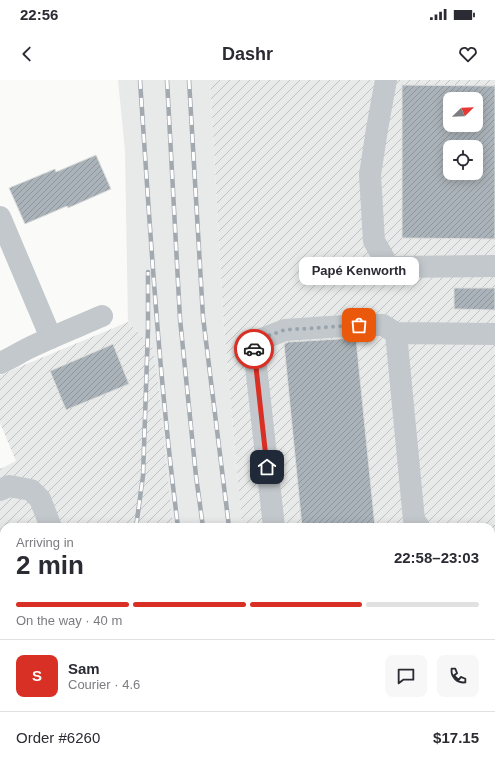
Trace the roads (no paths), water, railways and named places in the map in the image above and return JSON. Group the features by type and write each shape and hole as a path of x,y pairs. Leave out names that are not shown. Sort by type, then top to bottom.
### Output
{"street":[{"path":"386,80 370,175 374,241 389,267 495,266"},
{"path":"0,217 51,338"},
{"path":"0,363 32,346 102,316"},
{"path":"274,523 254,348 262,338 284,330 359,325 383,325 396,333 495,334"},
{"path":"396,333 414,520 416,523"},
{"path":"0,490 9,486 31,490 40,499 49,523"}],"railway":[{"path":"140,80 160,360 178,523"},
{"path":"167,80 180,319 196,476 202,523"},
{"path":"189,80 203,317 229,523"},
{"path":"137,523 143,476 148,329 148,272"}],"place":[{"name":"Papé Kenworth","path":"359,325"}]}
